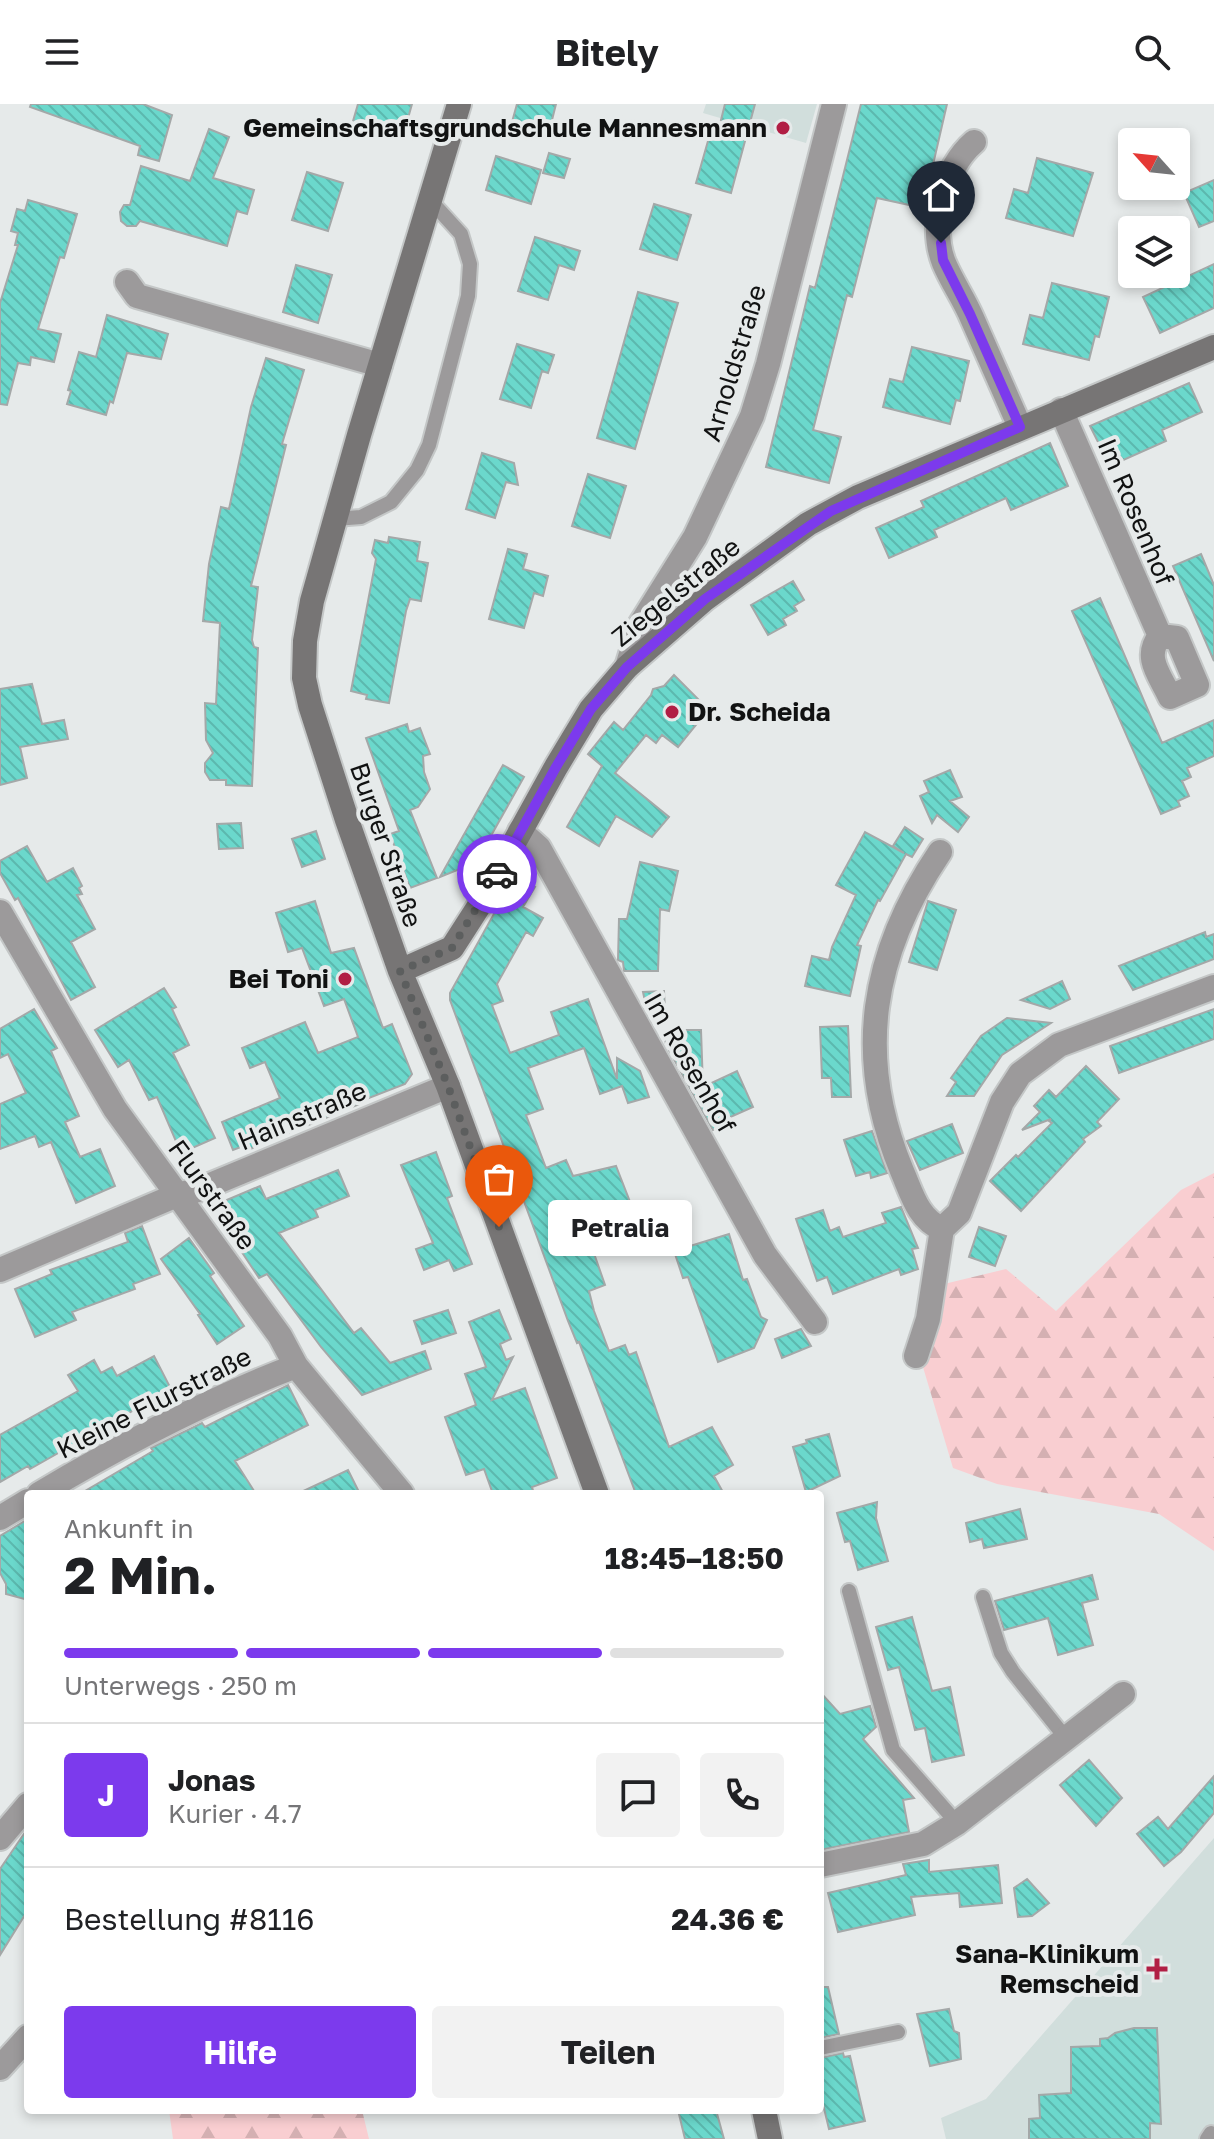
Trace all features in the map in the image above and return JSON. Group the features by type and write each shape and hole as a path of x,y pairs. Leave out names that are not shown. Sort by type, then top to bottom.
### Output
{"main road":[{"name":"Burger Straße","path":"459,104 312,601 305,641 304,678 347,820 400,971 448,1086 596,1490"},
{"name":"Ziegelstraße","path":"400,971 452,948 591,709 627,667 705,599 808,524 858,497 1214,347"},
{"path":"765,2114 770,2139"}],"street":[{"name":"Arnoldstraße","path":"627,667 640,625 695,537 752,416 834,104"},
{"path":"974,142 964,151 945,187 938,227 943,260 1020,427"},
{"path":"127,282 137,296 380,365"},
{"name":"Im Rosenhof","path":"1061,410 1160,636"},
{"name":"Im Rosenhof","path":"520,831 539,848 765,1255 815,1322"},
{"path":"940,852 919,884 889,950 874,1038 881,1109 899,1162 918,1208 929,1224 942,1229"},
{"name":"Flurstraße","path":"0,912 115,1109 280,1336 296,1366 399,1490"},
{"path":"916,1356 928,1319 942,1229 959,1213 1002,1102 1020,1074 1059,1045 1214,987"},
{"name":"Hainstraße","path":"0,1270 448,1086"},
{"name":"Kleine Flurstraße","path":"46,1490 192,1410 296,1366"},
{"path":"0,1518 24,1503"},
{"path":"824,1864 923,1844 957,1823 1123,1694"},
{"path":"0,1838 24,1810"},
{"path":"0,2068 24,2041"}],"lane":[{"path":"335,519 361,517 391,502 417,470 429,445 468,296 470,264 461,234 430,200"},
{"path":"849,1591 893,1750 957,1823"},
{"path":"983,1597 1007,1663 1065,1737"},
{"path":"824,2047 898,2032"}],"shaded area":[{"name":"Gemeinschaftsgrundschule Mannesmann","path":"706,104 817,104 806,143 703,113"},
{"name":"Sana-Klinikum Remscheid","path":"1214,1838 1214,2139 946,2139 941,2118 986,2099"}],"green space":[{"path":"1214,1173 1214,1551 1159,1514 997,1484 953,1468 920,1357 944,1284 1006,1269 1056,1311 1181,1190"},
{"path":"170,2114 363,2114 369,2139 173,2139"}],"building":[{"path":"31,104 143,104 172,115 159,161 138,155 140,146 30,107"},
{"path":"358,104 412,104 403,136 353,121"},
{"path":"517,104 556,104 549,132 512,122"},
{"path":"725,104 755,104 731,193 696,183 710,134 717,136"},
{"path":"861,104 947,104 923,208 877,198 852,297 847,295 813,430 841,437 829,483 766,467 810,286 815,288"},
{"path":"209,129 229,137 213,178 254,190 247,214 237,211 227,246 140,221 136,226 127,226 121,221 120,212 124,205 130,205 141,166 190,181"},
{"path":"549,153 570,159 564,178 543,173"},
{"path":"496,156 541,170 531,204 486,190"},
{"path":"1037,158 1093,173 1073,236 1006,218 1014,189 1028,193"},
{"path":"307,172 343,183 328,231 292,220"},
{"path":"1214,180 1214,221 1199,227 1187,200 1190,200 1190,190"},
{"path":"28,200 77,214 38,329 61,334 54,362 31,357 30,365 18,363 7,405 0,404 0,303 18,245 15,245 18,233 11,231 17,209 25,211"},
{"path":"654,204 691,215 677,260 640,249"},
{"path":"535,237 580,251 574,270 559,265 548,300 518,291"},
{"path":"1214,264 1214,308 1160,333 1143,297 1162,288 1190,288 1190,275"},
{"path":"296,265 332,275 318,323 283,312"},
{"path":"1052,283 1109,297 1099,337 1095,336 1089,360 1023,344 1030,315 1043,318"},
{"path":"638,292 678,303 635,449 597,438"},
{"path":"107,315 168,334 161,359 127,353 113,403 110,401 106,415 67,404 79,352 96,357"},
{"path":"517,344 554,355 548,373 542,371 531,408 500,399"},
{"path":"912,347 969,361 960,401 956,400 950,424 883,407 890,379 903,382"},
{"path":"266,358 304,370 282,444 286,445 251,586 258,587 252,640 254,647 258,648 252,786 226,785 226,780 210,780 205,772 205,763 213,753 206,740 205,703 216,704 220,623 203,621 209,564 221,507 229,509 251,407"},
{"path":"1189,383 1202,412 1162,430 1166,441 1110,466 1090,426"},
{"path":"1050,443 1068,486 1011,510 1006,498 934,530 937,537 889,558 876,528 924,507 921,501"},
{"path":"482,453 514,463 518,485 506,482 495,518 466,509"},
{"path":"588,474 626,486 610,538 572,526"},
{"path":"389,537 420,542 417,561 428,563 421,601 410,599 406,611 389,703 366,699 367,695 351,691 376,559 372,553 375,540 388,543"},
{"path":"508,549 527,554 523,569 548,576 543,596 534,593 524,628 489,619"},
{"path":"1201,554 1214,585 1214,661 1173,566"},
{"path":"793,581 804,600 794,606 797,611 783,619 786,625 768,635 751,605"},
{"path":"1100,598 1162,743 1214,720 1214,756 1187,768 1191,777 1182,781 1189,796 1178,801 1180,806 1161,814 1072,611"},
{"path":"674,675 704,705 695,716 700,720 678,747 662,735 656,743 646,735 615,773 669,817 652,837 616,816 599,846 567,827 602,766 588,754 614,722 623,730 653,689 664,686"},
{"path":"32,684 42,724 64,720 68,739 20,747 27,778 0,785 0,689"},
{"path":"407,724 409,732 420,728 430,754 423,756 430,789 418,807 410,810 437,878 410,888 390,834 399,831 366,738"},
{"path":"503,765 524,777 470,873 462,868 440,877"},
{"path":"950,770 962,797 950,801 969,817 958,832 937,815 932,823 920,796 929,792 924,781"},
{"path":"241,823 243,848 219,849 217,824"},
{"path":"905,827 923,839 912,857 906,854 878,900 857,945 861,946 850,996 805,986 812,956 829,960 856,895 836,885 865,832 904,853 893,846"},
{"path":"316,831 325,859 302,867 292,839"},
{"path":"27,846 47,882 73,868 82,886 79,888 82,894 77,895 95,929 71,942 95,987 71,1000 18,898 15,900 0,873 0,861"},
{"path":"640,862 678,871 669,911 660,909 658,971 624,971 623,962 618,960 619,919 627,919"},
{"path":"515,876 535,887 523,907 543,918 533,936 526,932 497,984 503,1001 492,1005 510,1053 559,1035 551,1012 588,999 617,1079 617,1058 640,1071 649,1097 628,1103 622,1086 600,1094 584,1048 528,1068 543,1109 526,1115 546,1168 566,1160 573,1176 616,1166 632,1207 593,1222 598,1236 589,1239 605,1285 589,1291 594,1311 609,1351 625,1345 629,1355 636,1352 669,1447 712,1427 733,1465 714,1476 722,1490 634,1490 579,1342 568,1321 450,993"},
{"path":"315,901 331,953 354,948 383,1028 392,1024 412,1074 405,1084 362,1103 248,1150 246,1145 233,1150 222,1122 280,1098 265,1062 250,1068 242,1048 305,1022 318,1053 358,1037 344,999 324,1006 302,948 288,952 276,913"},
{"path":"928,901 956,910 937,970 909,962"},
{"path":"1205,932 1206,937 1214,934 1214,959 1133,990 1119,966"},
{"path":"1062,981 1070,999 1050,1009 1021,1000"},
{"path":"164,988 176,1007 172,1009 189,1045 173,1053 215,1138 181,1153 157,1097 149,1100 129,1060 118,1067 95,1030"},
{"path":"664,991 665,1010 647,1011 643,992"},
{"path":"34,1009 57,1048 51,1051 79,1116 65,1122 80,1157 100,1149 115,1186 76,1203 51,1142 39,1147 35,1136 0,1149 0,1104 26,1093 8,1054 0,1058 0,1029"},
{"path":"1214,1009 1214,1039 1119,1073 1110,1046"},
{"path":"1007,1018 1051,1023 1002,1055 974,1096 947,1096 956,1082 951,1078 981,1036"},
{"path":"848,1026 851,1097 832,1097 831,1078 822,1078 820,1027"},
{"path":"685,1030 701,1030 703,1087 737,1071 753,1107 728,1118 730,1123 713,1130 666,1045 665,1037"},
{"path":"1086,1066 1119,1099 1097,1122 1101,1126 1083,1139 1085,1142 1021,1211 990,1181 1052,1123 1049,1121 1051,1119 1022,1130 1040,1112 1034,1106 1049,1090 1056,1097"},
{"path":"952,1124 963,1153 920,1170 907,1141"},
{"path":"872,1131 887,1173 871,1178 870,1172 856,1176 844,1140"},
{"path":"436,1152 452,1196 447,1198 472,1264 454,1271 449,1260 424,1270 416,1249 433,1243 401,1165"},
{"path":"338,1170 349,1196 315,1210 318,1217 279,1233 354,1333 361,1328 390,1363 425,1351 431,1369 362,1395 321,1347 267,1274 259,1278 218,1216 222,1202 260,1186 266,1199"},
{"path":"901,1207 918,1248 912,1249 918,1269 901,1275 899,1269 833,1294 827,1277 817,1281 796,1219 823,1210 830,1231 839,1227 843,1237 886,1223 882,1213"},
{"path":"142,1226 160,1274 133,1284 135,1289 72,1312 76,1320 35,1337 15,1289 52,1274 50,1270 128,1242 125,1233"},
{"path":"979,1227 1006,1236 995,1266 969,1257"},
{"path":"729,1234 743,1280 747,1279 761,1317 767,1320 754,1348 718,1362 688,1277 683,1278 674,1251"},
{"path":"189,1238 214,1273 210,1276 244,1326 217,1344 161,1259"},
{"path":"448,1310 456,1333 422,1344 414,1321"},
{"path":"499,1310 511,1339 500,1344 506,1360 513,1357 492,1400 525,1388 557,1478 532,1487 533,1490 492,1490 484,1469 466,1475 445,1417 476,1405 465,1374 486,1367 469,1322"},
{"path":"801,1329 811,1346 782,1358 775,1339"},
{"path":"154,1356 171,1389 30,1469 28,1466 0,1482 0,1435 78,1391 68,1375 94,1360 101,1373 112,1367 117,1376"},
{"path":"288,1385 308,1425 235,1461 253,1490 87,1490 153,1451 151,1448 202,1423 205,1427"},
{"path":"829,1434 840,1476 810,1490 805,1490 793,1447 807,1443 806,1440"},
{"path":"348,1470 358,1490 306,1490"},
{"path":"877,1502 876,1518 888,1561 858,1570 850,1541 845,1542 837,1513"},
{"path":"1020,1509 1027,1539 984,1548 982,1539 970,1542 966,1523"},
{"path":"24,1521 24,1599 6,1594 6,1584 0,1573 0,1536"},
{"path":"1092,1575 1098,1599 1082,1603 1093,1645 1058,1655 1048,1618 1004,1630 995,1601"},
{"path":"912,1617 932,1691 950,1687 964,1755 932,1762 925,1728 915,1730 899,1667 888,1670 876,1627"},
{"path":"824,1696 840,1714 870,1706 876,1727 863,1739 914,1798 903,1800 909,1832 824,1849"},
{"path":"1089,1760 1122,1798 1096,1826 1060,1785"},
{"path":"1214,1776 1214,1813 1181,1852 1164,1866 1137,1834 1158,1817 1168,1829"},
{"path":"24,1834 24,1916 0,1955 0,1869"},
{"path":"929,1860 929,1872 998,1865 1002,1903 960,1907 959,1893 911,1897 915,1915 838,1932 828,1893 906,1875 903,1864"},
{"path":"1027,1879 1049,1903 1032,1916 1018,1917 1014,1888"},
{"path":"824,1987 828,1987 839,2034 824,2037"},
{"path":"949,2009 954,2031 959,2033 961,2059 930,2066 917,2014"},
{"path":"1134,2028 1157,2028 1161,2124 1150,2123 1150,2139 1029,2139 1029,2119 1040,2118 1039,2095 1071,2093 1071,2047 1100,2046 1100,2039"},
{"path":"843,2053 844,2057 850,2056 865,2121 829,2129 824,2108 824,2057"},
{"path":"679,2114 717,2114 724,2139 685,2139"}],"way so far":[{"path":"497,874 452,948 400,971 448,1086 499,1227"}],"place":[{"name":"Gemeinschaftsgrundschule Mannesmann","path":"783,128"},
{"name":"Dr. Scheida","path":"672,712"},
{"name":"Bei Toni","path":"345,979"},
{"name":"Petralia","path":"499,1227"},
{"name":"Sana-Klinikum Remscheid","path":"1157,1969"}],"route":[{"path":"497,874 591,709 627,667 705,599 808,524 831,511 1020,427 943,260 941,243"}]}
